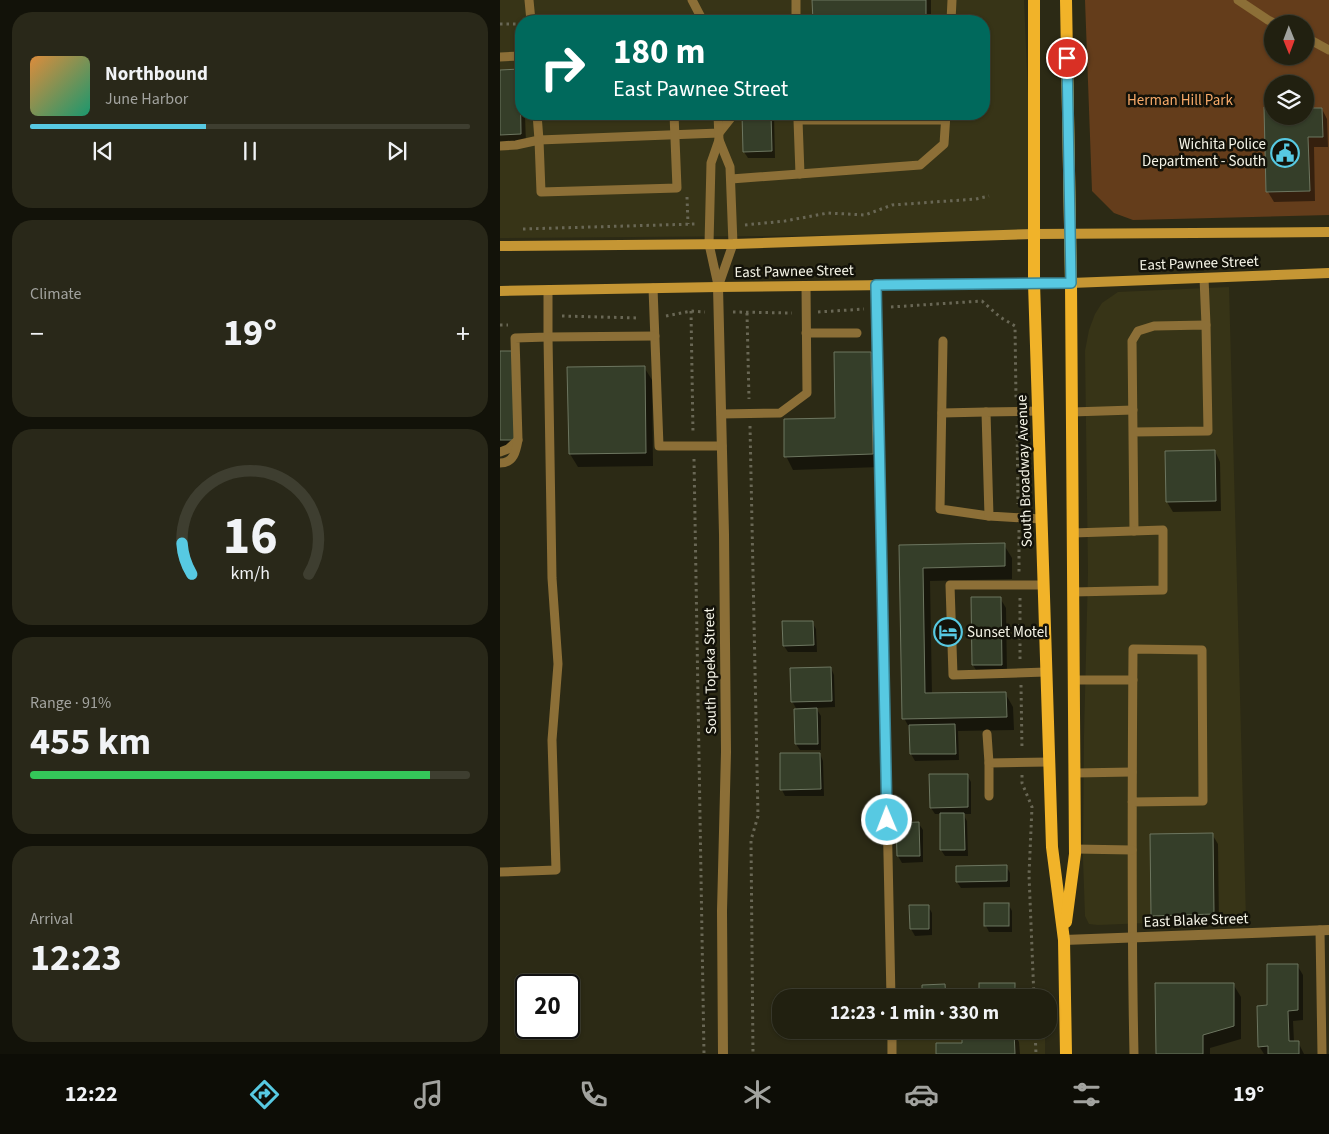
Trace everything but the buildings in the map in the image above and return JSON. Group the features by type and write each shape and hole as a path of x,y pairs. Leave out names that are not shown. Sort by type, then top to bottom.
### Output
{"main road":[{"name":"South Broadway Avenue","path":"1034,0 1034,283 1043,585 1052,847 1064,940 1066,1054"},
{"name":"South Broadway Avenue","path":"1064,940 1075,849 1071,235 1066,0"},
{"name":"East Pawnee Street","path":"500,246 733,244 1034,234 1329,232"},
{"name":"East Pawnee Street","path":"500,292 653,288 1071,283 1329,272"}],"street":[{"name":"South Topeka Street","path":"718,287 726,752 722,911 723,1054"},
{"name":"East Blake Street","path":"1064,940 1324,930"}],"lane":[{"path":"529,0 530,15"},
{"path":"692,0 700,15"},
{"path":"796,0 796,15"},
{"path":"951,15 952,0"},
{"path":"1238,0 1264,17"},
{"path":"1314,42 1329,50"},
{"path":"500,57 515,56"},
{"path":"537,120 541,192 677,188 674,120"},
{"path":"718,120 719,137 730,167 733,244 718,287"},
{"path":"718,287 709,244 711,163 719,137 730,120"},
{"path":"798,120 800,174"},
{"path":"731,179 920,165 944,144 945,120"},
{"path":"500,146 516,145 538,140 675,135 719,137"},
{"path":"1133,432 1208,430 1204,278"},
{"path":"876,285 891,989"},
{"path":"721,414 780,413 806,393 806,286"},
{"path":"653,288 659,446 722,446"},
{"path":"500,872 556,870 552,740 558,664 552,578 548,290"},
{"path":"1134,531 1132,341 1138,331 1154,326 1206,325"},
{"path":"806,333 857,333"},
{"path":"500,463 504,463 515,454 518,440 515,338 655,336"},
{"path":"943,341 940,509 989,516 1041,519"},
{"path":"942,413 1038,410"},
{"path":"1072,412 1133,410"},
{"path":"986,412 989,516"},
{"path":"500,452 508,449 518,440"},
{"path":"1073,533 1163,530 1164,590 1073,592"},
{"path":"1043,585 950,585 953,675 1046,672"},
{"path":"1132,802 1204,801 1202,650 1134,649 1132,772 1132,802 1132,938 1134,1054"},
{"path":"1074,680 1133,680"},
{"path":"987,734 989,796"},
{"path":"989,763 1049,762"},
{"path":"1075,773 1132,772"},
{"path":"1075,849 1132,850"},
{"path":"1322,1054 1324,930"},
{"path":"892,1039 892,1054"}],"path":[{"path":"500,24 515,24"},
{"path":"548,316 654,318 691,311 747,313 806,312 982,301 1000,317 1015,326 1022,783 1032,807 1029,875 1034,989"},
{"path":"691,311 704,1054"},
{"path":"747,313 758,816 751,840 753,1054"},
{"path":"500,325 509,325"},
{"path":"1035,1039 1036,1054"}],"shaded area":[{"path":"500,0 1024,0 1034,234 500,238"},
{"path":"1229,287 1246,919 1089,924 1085,916 1083,859 1088,572 1085,351 1089,330 1095,314 1102,303 1118,292"},
{"path":"887,1039 1045,1039 1045,1054 887,1054"}],"green space":[{"name":"Herman Hill Park","path":"1085,0 1329,0 1329,215 1133,220 1114,213 1092,191"}],"place":[{"name":"Wichita Police Department - South","path":"1285,153"},
{"name":"Sunset Motel","path":"948,632"}],"route":[{"path":"887,820 876,285 1071,283 1067,58"}]}
